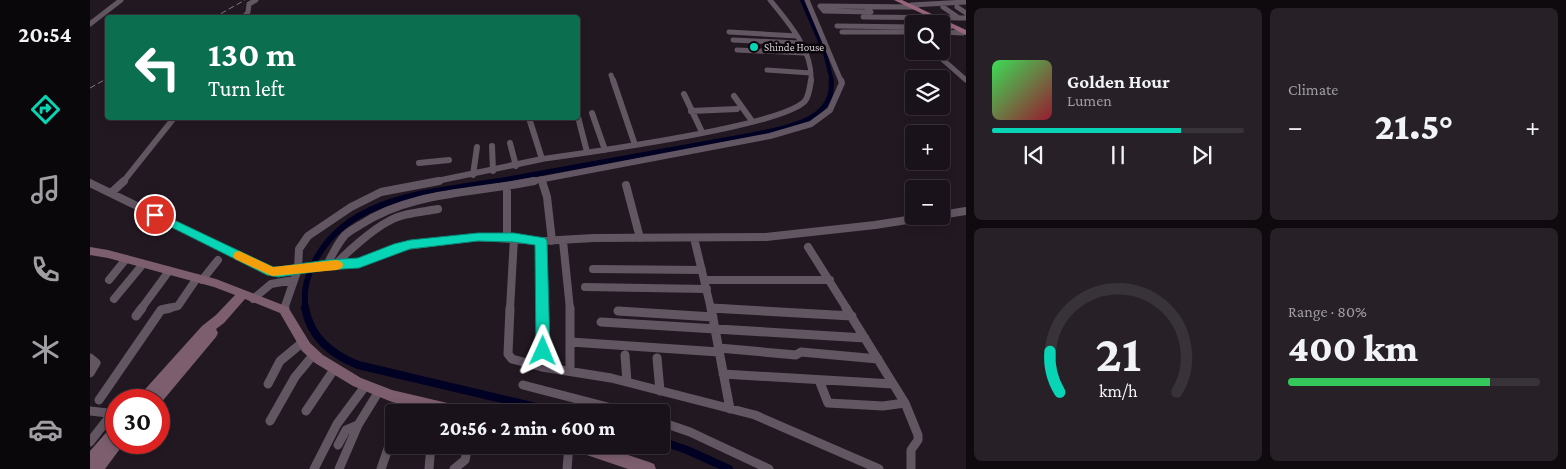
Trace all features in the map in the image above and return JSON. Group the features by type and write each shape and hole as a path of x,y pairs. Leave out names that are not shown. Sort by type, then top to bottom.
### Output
{"main road":[{"path":"897,0 929,15"},
{"path":"902,0 913,7"},
{"path":"950,26 965,33"},
{"path":"950,27 965,33"}],"street":[{"path":"90,24 121,0"},
{"path":"245,15 248,12 249,4 256,0"},
{"path":"284,310 294,280 303,268 300,249 308,236 352,207 382,192 533,163 542,159 635,145 702,132 798,108 808,94 811,73 798,36 770,0"},
{"path":"331,265 333,252 345,235 376,214 391,207 449,194 541,179 770,136 811,124 830,110 842,83 807,0"},
{"path":"866,7 871,12 824,11 820,6 913,7 966,2"},
{"path":"966,6 935,8 951,18 966,18"},
{"path":"943,7 959,18"},
{"path":"956,7 966,13"},
{"path":"832,16 905,17"},
{"path":"837,26 905,26"},
{"path":"729,32 798,36"},
{"path":"842,32 905,32"},
{"path":"950,32 965,33"},
{"path":"733,40 800,43"},
{"path":"737,50 804,53"},
{"path":"943,60 966,80"},
{"path":"767,70 811,73"},
{"path":"610,75 635,145"},
{"path":"684,94 702,132"},
{"path":"734,96 752,120"},
{"path":"691,111 734,111 741,123"},
{"path":"592,113 605,150"},
{"path":"111,193 129,176 172,120"},
{"path":"530,120 542,159"},
{"path":"579,120 587,152"},
{"path":"582,136 600,135"},
{"path":"510,143 516,166"},
{"path":"492,146 493,171"},
{"path":"473,175 477,147"},
{"path":"419,163 448,160"},
{"path":"541,179 547,197 552,241"},
{"path":"90,183 272,272 359,263 410,244 478,237 541,241 594,238 766,237 905,220"},
{"path":"626,185 640,238"},
{"path":"507,191 510,238 508,354 512,359 627,382 755,415 879,469"},
{"path":"331,265 389,221 407,215 438,210"},
{"path":"950,214 966,211"},
{"path":"694,238 706,284 730,409"},
{"path":"541,241 544,334 542,366"},
{"path":"564,241 571,342 570,371"},
{"path":"808,247 905,403 918,435 918,440 911,450 910,469"},
{"path":"90,251 199,279 284,310 303,342 314,354 366,385 420,404"},
{"path":"109,280 126,259"},
{"path":"100,400 161,310 178,306 199,279 218,260"},
{"path":"114,299 143,264"},
{"path":"593,269 702,270"},
{"path":"136,316 169,271"},
{"path":"157,389 212,333 220,319 270,283 279,280 294,280"},
{"path":"585,287 830,280"},
{"path":"618,311 852,316"},
{"path":"601,322 865,338"},
{"path":"268,384 280,361 303,342"},
{"path":"571,342 796,355 801,352 878,359"},
{"path":"270,421 294,377 314,354"},
{"path":"625,355 627,382"},
{"path":"90,358 96,363 90,373"},
{"path":"657,358 660,391"},
{"path":"306,411 335,368"},
{"path":"723,374 893,384"},
{"path":"162,389 167,380"},
{"path":"819,380 828,403 883,406 905,403"},
{"path":"314,469 338,424 366,385"},
{"path":"523,386 595,404"},
{"path":"339,469 358,425 379,391"},
{"path":"405,404 407,400"},
{"path":"90,411 108,413 110,416 90,442"},
{"path":"338,445 346,430 358,425"},
{"path":"670,425 690,432 769,469"},
{"path":"90,462 105,445"},
{"path":"96,469 108,454"},
{"path":"381,469 386,454"},
{"path":"429,469 430,454"},
{"path":"454,469 465,460 466,454"},
{"path":"567,469 568,454"},
{"path":"605,454 649,469"}],"waterway":[{"path":"802,0 825,53 832,81"},
{"path":"492,182 752,135 792,126 805,121 825,105 830,94 831,80"},
{"path":"306,309 306,287 313,265 328,242 346,224 369,211 394,201 420,194 499,181"},
{"path":"305,308 308,319 317,336 331,350 348,361 358,365 523,404"},
{"path":"670,444 729,469"}],"railway":[{"path":"218,15 245,0"},
{"path":"90,88 105,80"}],"slow traffic":[{"path":"239,256 272,272 337,265"}],"place":[{"name":"Shinde House","path":"754,47"}],"route":[{"path":"155,215 272,272 359,263 410,244 478,237 541,241 543,351"}]}
